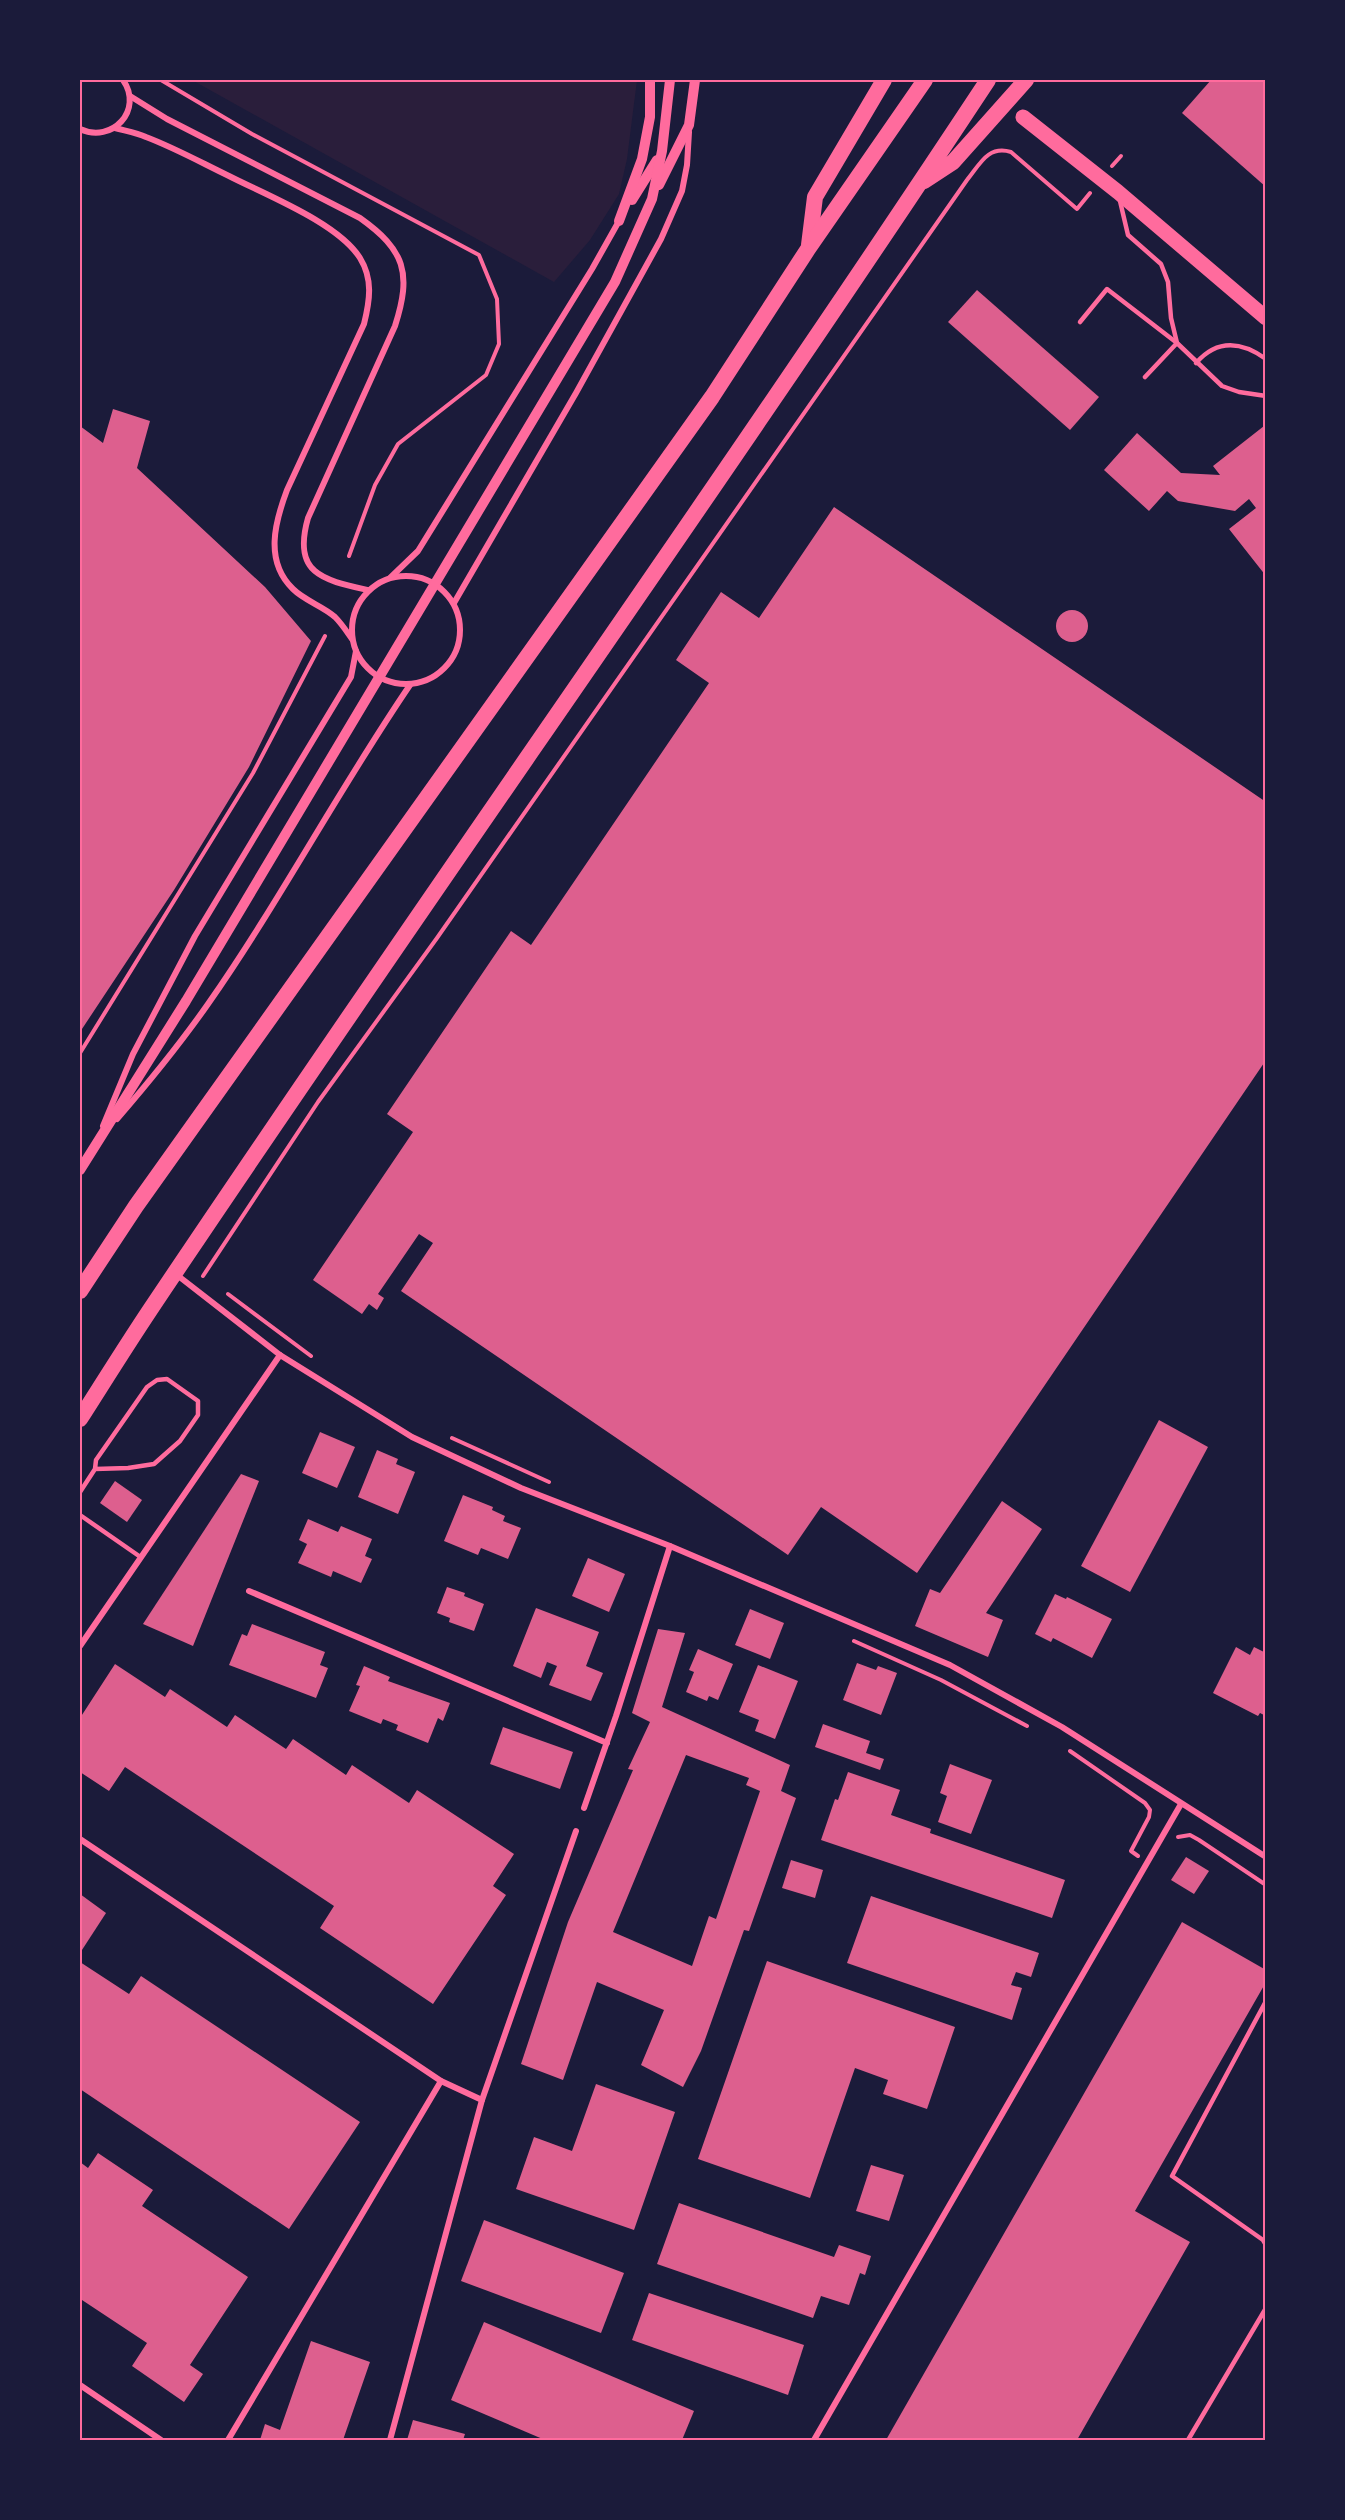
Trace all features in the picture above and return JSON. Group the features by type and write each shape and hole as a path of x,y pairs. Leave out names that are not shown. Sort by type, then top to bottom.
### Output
{"highway":[{"path":"808,249 815,197 884,80"},
{"path":"84,1284 136,1206 712,398 808,249 925,80"},
{"path":"80,1419 199,1237 642,593 988,80"},
{"path":"918,185 953,162 1026,80"}],"main road":[{"path":"1023,117 1118,192 1266,318"}],"street":[{"path":"80,129 98,134 116,128 127,114 130,96 123,80"},
{"path":"619,221 642,159 650,117 650,80"},
{"path":"652,199 662,151 670,80"},
{"path":"454,603 576,393 661,239 682,191 687,165 695,80"},
{"path":"130,96 167,119 360,218 380,232 394,246 401,265 403,287 395,326 308,518 303,537 303,550 307,563 318,574 337,584 368,590"},
{"path":"80,1170 186,1001 615,282 652,199 689,125"},
{"path":"116,128 145,136 308,215 348,243 360,257 369,277 370,301 364,324 287,490 278,515 274,536 275,556 281,574 293,590 334,617 352,639 365,666 378,677 393,683 410,685 427,681 442,671 454,657 460,639 460,621 454,603 443,589 427,579 409,575 391,577"},
{"path":"352,639 354,613 368,590 391,577 418,551 662,151"},
{"path":"95,1144 133,1054 159,1003 195,936 351,676 356,651"},
{"path":"95,1144 162,1066 208,1004 379,730 410,685"},
{"path":"177,1275 280,1355 412,1437 521,1488 670,1546 950,1665 1062,1727 1266,1857"},
{"path":"80,1646 139,1556 280,1355"},
{"path":"584,1808 670,1546"},
{"path":"249,1591 607,1743"},
{"path":"814,2440 1181,1804"},
{"path":"390,2440 482,2100 576,1831"},
{"path":"80,1839 441,2081 482,2100"},
{"path":"228,2440 441,2081"},
{"path":"80,2385 161,2440"}],"lane":[{"path":"1118,192 1128,236 1161,264 1168,282 1171,318 1178,343"},
{"path":"1080,322 1107,289 1178,343 1222,386 1239,392 1266,396"},
{"path":"1145,377 1178,343"},
{"path":"1197,363 1205,352 1219,346 1234,345 1250,349 1266,358"},
{"path":"80,1492 95,1469 96,1460 147,1387 157,1380 167,1378 198,1401 198,1415 180,1441 154,1464 95,1469"},
{"path":"80,1515 139,1556"},
{"path":"1266,2001 1172,2176 1263,2240 1266,2245"},
{"path":"1188,2440 1266,2308"}],"path":[{"path":"209,1280 202,1276 318,1102 451,919 988,154 1000,149 1011,152 1077,209 1121,156"},
{"path":"80,1053 254,773 325,636"},
{"path":"224,1292 314,1358"},
{"path":"449,1437 556,1485"},
{"path":"846,1638 941,1680 1034,1729"},
{"path":"1064,1747 1145,1803 1150,1810 1149,1817 1131,1851 1147,1861"},
{"path":"1172,1841 1180,1835 1190,1835 1266,1885"}],"shaded area":[{"path":"192,80 637,80 627,159 619,194 590,240 554,282"}],"building":[{"path":"1211,80 1266,80 1266,187 1182,113"},
{"path":"977,290 1099,397 1070,430 948,322"},
{"path":"113,409 150,421 137,468 265,587 311,641 249,767 174,890 80,1032 80,426 103,443"},
{"path":"1264,426 1266,429 1266,576 1229,529 1256,508 1249,499 1235,511 1178,501 1167,491 1149,511 1104,470 1137,433 1181,473 1220,475 1213,466"},
{"path":"834,507 1266,802 1266,1060 917,1573 821,1507 788,1555 401,1291 433,1243 419,1234 378,1294 384,1298 377,1310 369,1304 362,1314 313,1280 413,1132 387,1114 511,931 531,945 709,683 676,660 721,592 759,618"},
{"path":"1072,610 1083,615 1088,626 1083,637 1072,642 1061,637 1056,626 1061,615"},
{"path":"1159,1420 1208,1447 1130,1592 1081,1566"},
{"path":"320,1432 355,1447 337,1488 302,1473"},
{"path":"377,1450 398,1459 396,1464 415,1472 398,1514 358,1497"},
{"path":"241,1474 259,1481 193,1646 143,1624"},
{"path":"115,1481 142,1500 127,1522 100,1503"},
{"path":"463,1495 493,1507 492,1510 505,1516 503,1521 521,1528 508,1559 481,1548 478,1555 444,1541"},
{"path":"1002,1501 1042,1529 986,1613 1003,1620 988,1657 915,1626 930,1589 940,1593"},
{"path":"308,1519 338,1532 341,1526 372,1539 365,1556 372,1559 361,1583 333,1571 331,1577 298,1563 307,1544 299,1540"},
{"path":"588,1558 625,1574 609,1612 572,1596"},
{"path":"447,1587 465,1593 464,1596 484,1604 474,1631 449,1622 450,1618 437,1613"},
{"path":"1055,1594 1066,1599 1067,1597 1112,1619 1092,1658 1053,1638 1051,1642 1035,1634"},
{"path":"536,1608 599,1632 586,1666 603,1673 591,1701 549,1685 557,1666 547,1662 541,1678 513,1666"},
{"path":"750,1609 784,1623 770,1659 735,1645"},
{"path":"252,1624 325,1652 320,1665 328,1668 316,1698 229,1665 242,1634 247,1636"},
{"path":"658,1629 685,1633 662,1707 790,1765 781,1791 796,1798 749,1931 744,1930 701,2051 683,2087 641,2065 664,2010 597,1982 563,2080 521,2064 568,1922 633,1770 628,1769 650,1722 632,1713","holes":["686,1755 749,1778 746,1785 760,1791 716,1919 709,1916 692,1966 613,1932"]},
{"path":"1236,1647 1250,1655 1254,1647 1266,1653 1266,1716 1260,1713 1258,1716 1213,1693"},
{"path":"698,1649 733,1664 718,1700 709,1696 707,1701 686,1692 694,1672 689,1670"},
{"path":"857,1663 876,1670 878,1666 897,1673 881,1715 843,1700"},
{"path":"115,1664 165,1697 170,1689 227,1727 235,1715 286,1749 293,1739 346,1775 352,1765 409,1803 417,1790 514,1854 493,1886 506,1895 433,2004 320,1928 334,1906 125,1767 109,1791 80,1772 80,1718"},
{"path":"758,1665 798,1681 775,1739 755,1731 759,1720 739,1712"},
{"path":"364,1666 390,1677 388,1681 450,1703 443,1721 438,1718 428,1743 396,1730 398,1725 383,1719 381,1724 349,1711 360,1686 356,1685"},
{"path":"823,1724 870,1741 866,1753 884,1759 880,1770 815,1747"},
{"path":"503,1727 573,1752 560,1789 490,1764"},
{"path":"950,1764 992,1780 971,1834 938,1822 947,1796 940,1793"},
{"path":"848,1772 900,1790 891,1815 931,1829 930,1833 1065,1880 1052,1918 821,1840 835,1799 838,1800"},
{"path":"1186,1857 1209,1871 1194,1894 1171,1880"},
{"path":"791,1860 823,1870 815,1898 782,1888"},
{"path":"80,1894 106,1913 80,1953"},
{"path":"871,1896 1039,1953 1031,1977 1016,1972 1011,1985 1022,1988 1012,2020 847,1963"},
{"path":"1182,1922 1266,1970 1266,1982 1135,2211 1190,2242 1077,2440 886,2440"},
{"path":"767,1961 955,2027 927,2109 883,2094 888,2080 855,2068 810,2198 698,2159"},
{"path":"80,1962 129,1994 141,1976 360,2122 289,2229 80,2089"},
{"path":"596,2084 675,2112 634,2230 516,2189 534,2137 572,2151"},
{"path":"98,2153 153,2190 142,2206 248,2277 190,2365 203,2374 184,2402 132,2366 147,2343 82,2300 80,2303 80,2162 88,2168"},
{"path":"871,2165 904,2175 889,2221 856,2211"},
{"path":"679,2203 834,2257 839,2245 871,2256 865,2275 860,2273 849,2305 821,2296 813,2318 657,2264"},
{"path":"484,2220 624,2273 601,2333 461,2281"},
{"path":"649,2293 804,2345 788,2395 632,2340"},
{"path":"484,2322 694,2411 682,2440 545,2440 451,2400"},
{"path":"311,2341 370,2362 343,2440 260,2440 265,2424 280,2430"},
{"path":"413,2420 465,2434 463,2440 407,2440"}]}
